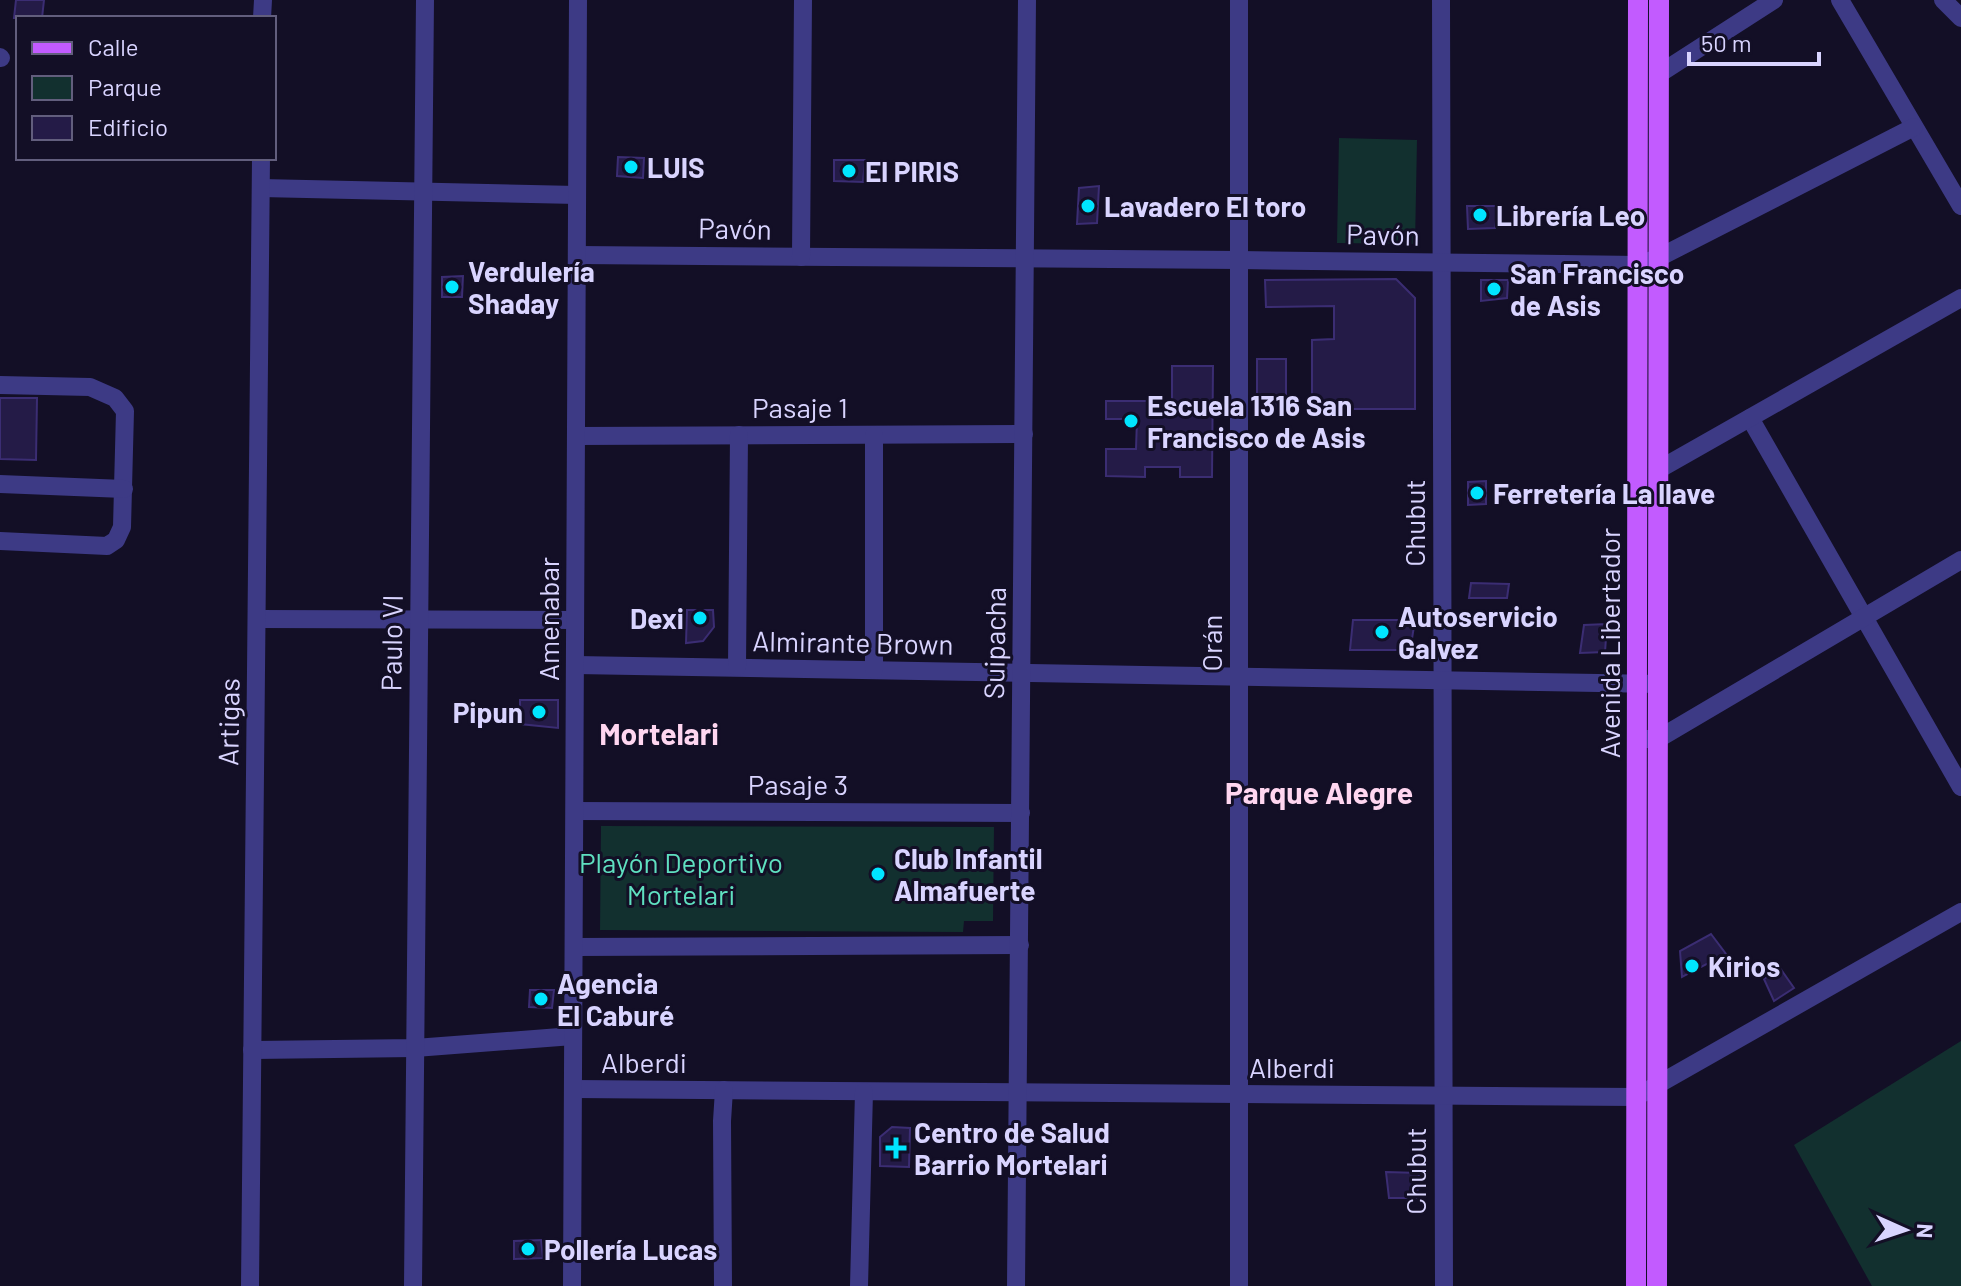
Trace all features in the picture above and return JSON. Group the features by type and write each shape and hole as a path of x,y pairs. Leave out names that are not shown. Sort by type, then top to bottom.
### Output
{"main road":[{"name":"Avenida Libertador","path":"1638,0 1638,265 1647,684 1658,739 1658,1284"},
{"name":"Avenida Libertador","path":"1636,1278 1636,739 1647,684 1658,470 1659,0"}],"street":[{"name":"Paulo VI","path":"413,1286 425,0"},
{"name":"Amenabar","path":"572,1286 578,0"},
{"path":"801,257 803,0"},
{"name":"Suipacha","path":"1016,1286 1027,0"},
{"name":"Orán","path":"1239,0 1239,1286"},
{"name":"Chubut","path":"1441,0 1444,1286"},
{"path":"1659,74 1774,0"},
{"path":"1840,0 1961,206"},
{"path":"1943,0 1961,18"},
{"name":"Pavón","path":"577,255 1638,265 1658,258 1914,127"},
{"name":"Artigas","path":"250,1286 261,160"},
{"path":"261,188 577,195"},
{"path":"1658,470 1961,298"},
{"path":"0,385 90,387 115,398 125,411 122,527 116,540 107,546 0,541"},
{"path":"1750,418 1961,787"},
{"name":"Pasaje 1","path":"577,436 1024,434"},
{"path":"737,667 739,435"},
{"path":"874,435 874,670"},
{"path":"0,484 124,489"},
{"path":"1636,739 1658,739 1961,560"},
{"path":"257,619 575,620"},
{"name":"Almirante Brown","path":"576,665 1647,684"},
{"name":"Pasaje 3","path":"575,811 1021,813"},
{"path":"1636,1097 1961,912"},
{"path":"575,947 1020,945"},
{"name":"Alberdi","path":"252,1050 415,1048 573,1036"},
{"name":"Alberdi","path":"574,1089 1636,1097"},
{"path":"723,1286 724,1090"},
{"path":"859,1286 864,1092"},
{"path":"1636,1278 1658,1284"}],"green space":[{"path":"1339,138 1417,140 1415,244 1337,243"},
{"name":"Playón Deportivo Mortelari","path":"601,826 994,827 993,921 964,921 963,932 600,930"},
{"path":"1961,1041 1961,1286 1872,1286 1794,1145"}],"building":[{"path":"16,0 44,0 42,16 14,18"},
{"name":"LUIS","path":"618,157 644,158 643,178 617,176"},
{"name":"El PIRIS","path":"834,160 865,160 863,182 834,181"},
{"name":"Lavadero El toro","path":"1099,186 1097,223 1077,224 1079,188"},
{"path":"1467,206 1498,206 1495,228 1468,229"},
{"name":"Verdulería Shaday","path":"463,276 462,297 442,297 442,277"},
{"path":"1396,279 1415,298 1415,409 1312,409 1312,340 1334,339 1334,306 1266,307 1265,280"},
{"name":"San Francisco de Asis","path":"1481,280 1508,280 1507,298 1481,301"},
{"path":"1257,359 1286,359 1286,409 1257,409"},
{"path":"1172,366 1213,366 1212,477 1180,477 1180,467 1145,467 1145,477 1106,476 1106,449 1136,449 1137,419 1106,419 1106,401 1172,401"},
{"path":"0,398 37,398 36,460 0,459"},
{"name":"Ferretería La llave","path":"1486,481 1486,504 1468,505 1468,482"},
{"path":"1471,583 1509,584 1507,598 1469,598"},
{"name":"Dexi","path":"687,610 713,610 714,627 703,641 686,643"},
{"name":"Autoservicio Galvez","path":"1353,620 1415,620 1411,645 1404,650 1350,650"},
{"path":"1607,624 1605,652 1580,653 1584,625"},
{"name":"Pipun","path":"520,700 558,700 558,728 520,724"},
{"name":"Kirios","path":"1711,934 1726,954 1682,977 1680,951"},
{"path":"1780,968 1794,988 1774,1001 1764,979"},
{"name":"Agencia El Caburé","path":"530,990 554,990 552,1008 529,1007"},
{"path":"892,1127 910,1128 909,1167 880,1166 880,1137"},
{"path":"1386,1172 1419,1173 1417,1198 1389,1198"},
{"name":"Pollería Lucas","path":"541,1240 543,1258 514,1259 514,1241"}],"place":[{"name":"LUIS","path":"631,167"},
{"name":"El PIRIS","path":"849,171"},
{"name":"Lavadero El toro","path":"1088,206"},
{"name":"Librería Leo","path":"1480,215"},
{"name":"Verdulería Shaday","path":"452,287"},
{"name":"San Francisco de Asis","path":"1494,289"},
{"name":"Escuela 1316 San Francisco de Asis","path":"1131,421"},
{"name":"Ferretería La llave","path":"1477,493"},
{"name":"Dexi","path":"700,618"},
{"name":"Autoservicio Galvez","path":"1382,632"},
{"name":"Pipun","path":"539,712"},
{"name":"Club Infantil Almafuerte","path":"878,874"},
{"name":"Kirios","path":"1692,966"},
{"name":"Agencia El Caburé","path":"541,999"},
{"name":"Centro de Salud Barrio Mortelari","path":"896,1148"},
{"name":"Pollería Lucas","path":"528,1249"}],"district":[{"name":"Mortelari","path":"659,733"},
{"name":"Parque Alegre","path":"1319,792"}]}
